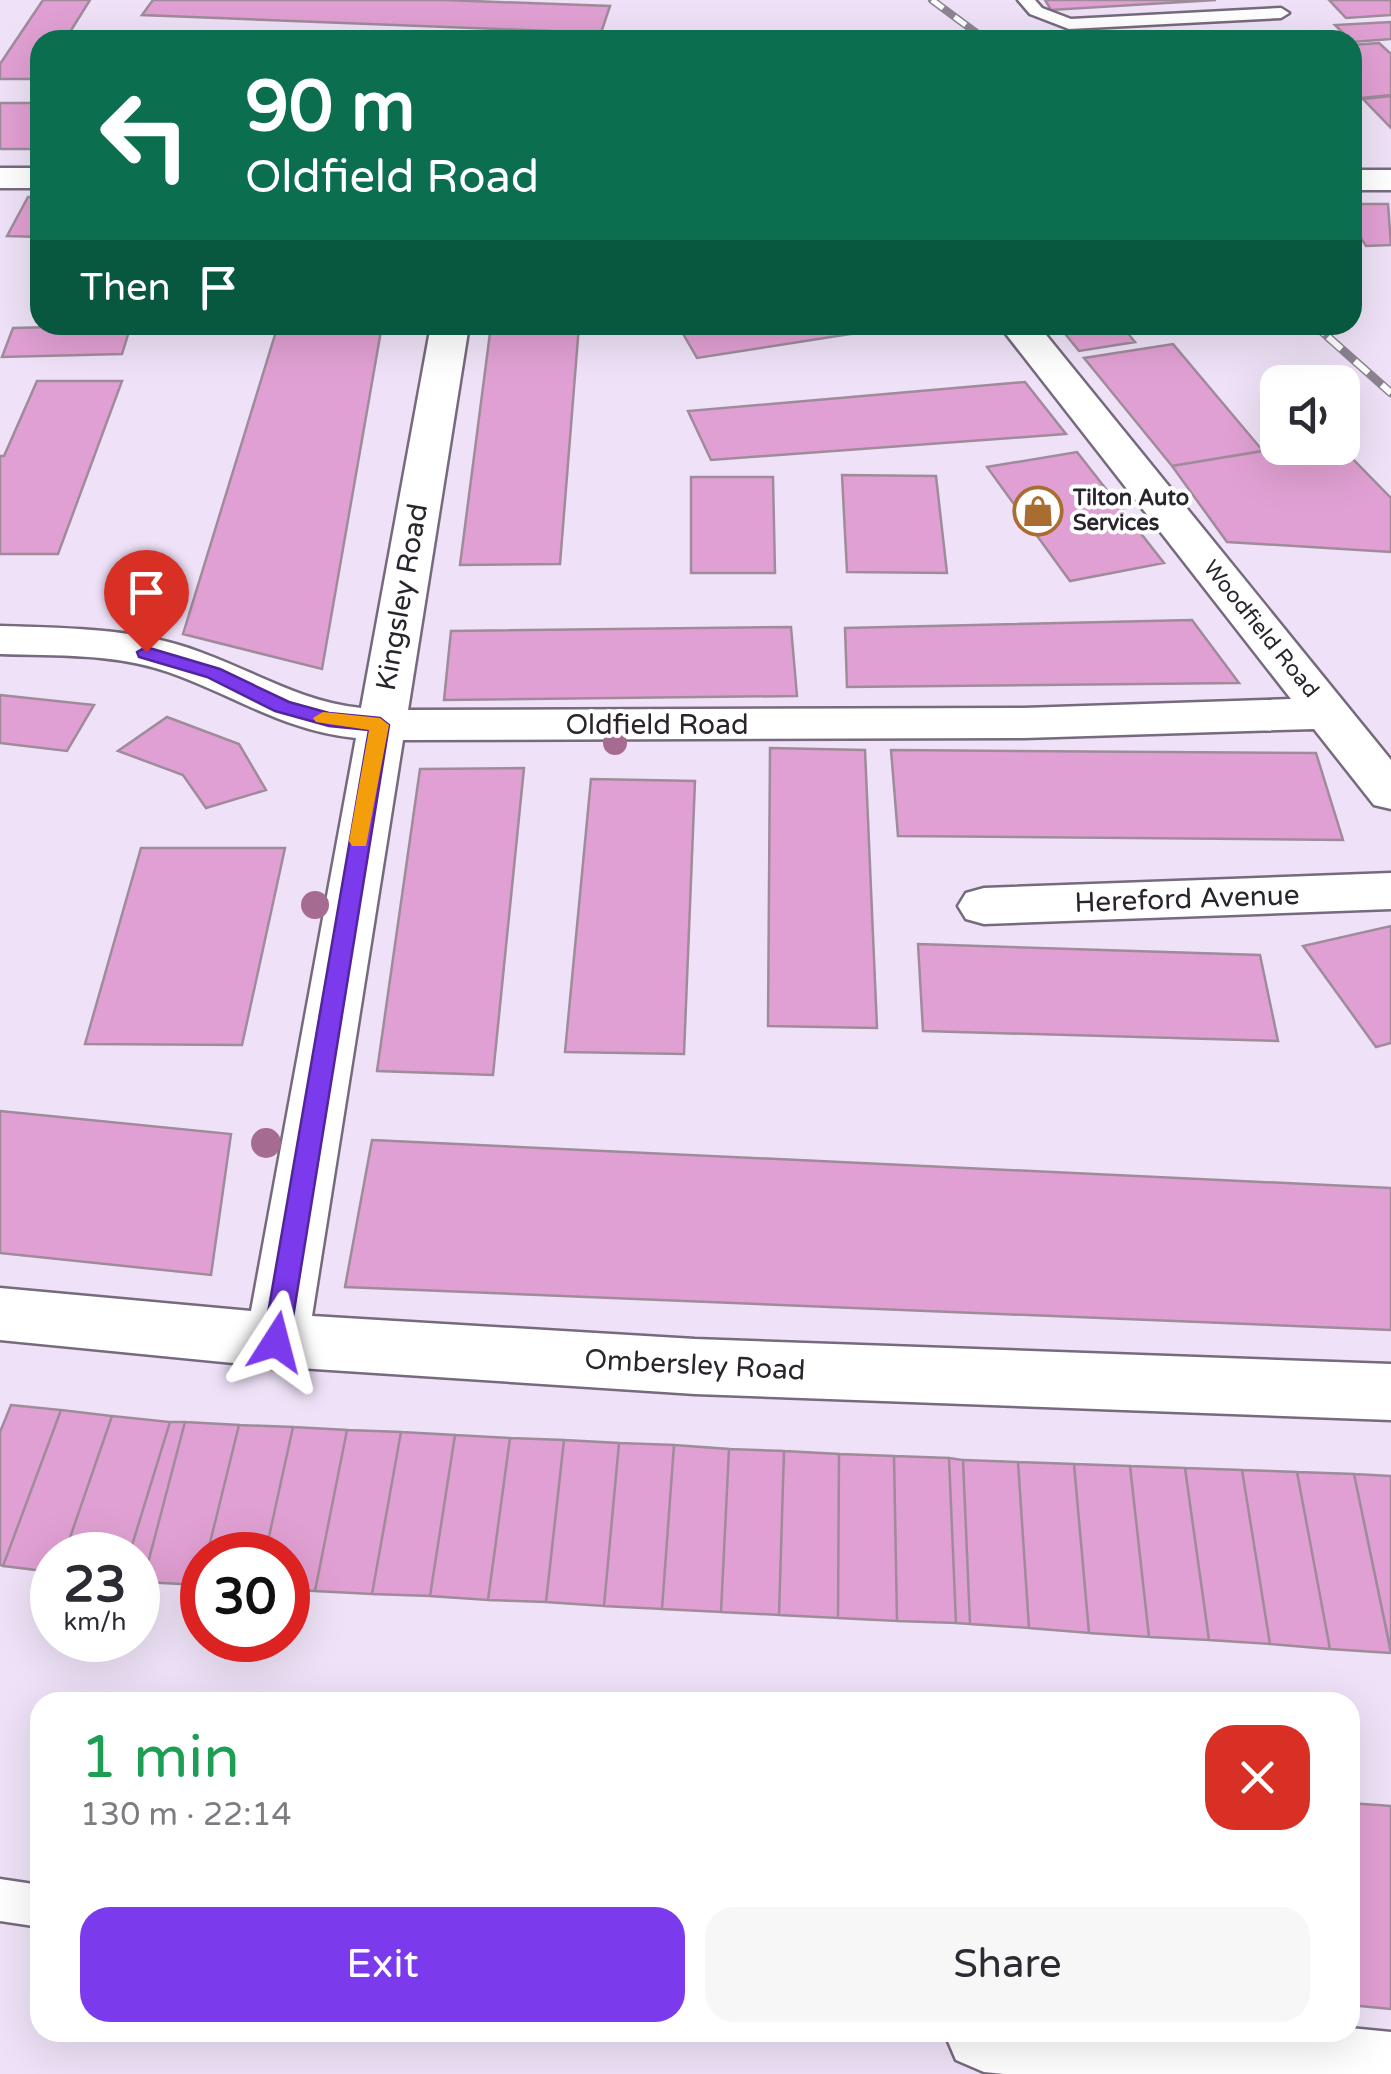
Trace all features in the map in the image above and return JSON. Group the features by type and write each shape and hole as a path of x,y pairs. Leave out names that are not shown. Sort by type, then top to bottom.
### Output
{"street":[{"path":"0,178 30,178"},
{"path":"1362,180 1391,180"},
{"name":"Kingsley Road","path":"276,1342 448,335"},
{"name":"Woodfield Road","path":"1026,335 1391,793"},
{"name":"Oldfield Road","path":"0,640 110,644 182,661 282,706 329,720 380,725 1024,722 1328,714"},
{"name":"Hereford Avenue","path":"984,906 1391,890"},
{"name":"Ombersley Road","path":"0,1314 276,1342 880,1375 1391,1392"},
{"path":"1083,2042 1391,2073"}],"lane":[{"path":"1026,0 1036,11 1069,24 1281,13"},
{"path":"0,1900 30,1904"}],"building":[{"path":"43,0 90,0 71,30 30,30 30,79 0,79 0,64"},
{"path":"153,0 444,0 610,6 602,30 142,15"},
{"path":"1045,0 1216,0 1051,10"},
{"path":"1329,0 1391,0 1391,15 1346,18"},
{"path":"1391,22 1391,39 1362,41 1362,30 1340,30 1335,25"},
{"path":"1379,43 1391,54 1391,95 1362,98 1362,44"},
{"path":"1391,96 1391,128 1363,99"},
{"path":"0,103 30,103 30,149 0,149"},
{"path":"28,197 30,197 30,237 7,236"},
{"path":"1362,204 1388,204 1391,245 1366,246 1362,240"},
{"path":"13,328 30,328 30,335 128,335 122,354 2,357"},
{"path":"275,335 380,335 322,669 183,634"},
{"path":"490,335 578,335 560,564 460,565"},
{"path":"684,335 844,335 697,358"},
{"path":"1066,335 1129,335 1135,342 1079,351"},
{"path":"1173,344 1260,451 1172,466 1084,358"},
{"path":"37,381 122,381 58,554 0,554 0,456 4,456"},
{"path":"1025,382 1066,434 711,460 688,411"},
{"path":"1260,451 1260,465 1359,465 1391,498 1391,552 1227,542 1172,466"},
{"path":"1077,452 1164,563 1070,581 987,467"},
{"path":"842,475 936,476 947,573 847,572"},
{"path":"691,477 773,477 775,573 691,573"},
{"path":"1192,620 1239,683 847,687 845,628"},
{"path":"791,627 797,696 444,700 451,631"},
{"path":"0,695 94,705 67,751 0,743"},
{"path":"167,717 239,744 266,790 206,808 183,775 118,751"},
{"path":"770,748 865,750 877,1028 768,1026"},
{"path":"891,750 1316,753 1343,840 898,836"},
{"path":"524,768 493,1075 377,1071 420,769"},
{"path":"591,779 695,781 684,1054 565,1052"},
{"path":"141,848 285,848 242,1045 85,1044"},
{"path":"1391,926 1391,1043 1376,1047 1303,946"},
{"path":"918,944 1260,955 1278,1041 923,1031"},
{"path":"0,1111 231,1134 211,1275 0,1253"},
{"path":"372,1140 1391,1188 1391,1330 345,1287"},
{"path":"11,1405 61,1410 3,1566 0,1432"},
{"path":"61,1410 112,1416 72,1532 30,1532 30,1569 3,1566"},
{"path":"112,1416 170,1422 136,1532 72,1532"},
{"path":"170,1422 185,1422 156,1532 136,1532"},
{"path":"185,1422 239,1425 213,1532 180,1532 180,1584 160,1583 160,1532 156,1532"},
{"path":"239,1425 293,1427 270,1532 213,1532"},
{"path":"293,1427 347,1430 315,1591 310,1591 310,1532 270,1532"},
{"path":"347,1430 401,1432 372,1594 315,1591"},
{"path":"401,1432 455,1435 430,1596 372,1594"},
{"path":"455,1435 510,1438 488,1600 430,1596"},
{"path":"510,1438 564,1440 546,1602 488,1600"},
{"path":"564,1440 619,1443 604,1606 546,1602"},
{"path":"619,1443 674,1445 662,1609 604,1606"},
{"path":"674,1445 729,1449 721,1612 662,1609"},
{"path":"729,1449 784,1451 779,1615 721,1612"},
{"path":"784,1451 839,1454 838,1618 779,1615"},
{"path":"839,1454 894,1456 897,1621 838,1618"},
{"path":"894,1456 949,1458 956,1623 897,1621"},
{"path":"949,1458 963,1460 970,1624 956,1623"},
{"path":"963,1460 1018,1462 1029,1628 970,1624"},
{"path":"1018,1462 1074,1464 1089,1633 1029,1628"},
{"path":"1074,1464 1130,1466 1149,1637 1089,1633"},
{"path":"1130,1466 1185,1468 1209,1640 1149,1637"},
{"path":"1185,1468 1242,1470 1270,1644 1209,1640"},
{"path":"1242,1470 1297,1472 1330,1649 1270,1644"},
{"path":"1297,1472 1354,1474 1391,1653 1330,1649"},
{"path":"1354,1474 1391,1476 1391,1652"},
{"path":"1360,1804 1391,1806 1391,2009 1360,2006"}],"railway":[{"path":"932,0 972,30"},
{"path":"1325,335 1331,340"},
{"path":"1328,337 1391,393"}],"slow traffic":[{"path":"323,718 380,725 359,841"}],"place":[{"name":"Tilton Auto Services","path":"1038,511"}],"route":[{"path":"146,652 214,673 282,706 329,720 380,725 276,1342"}]}
